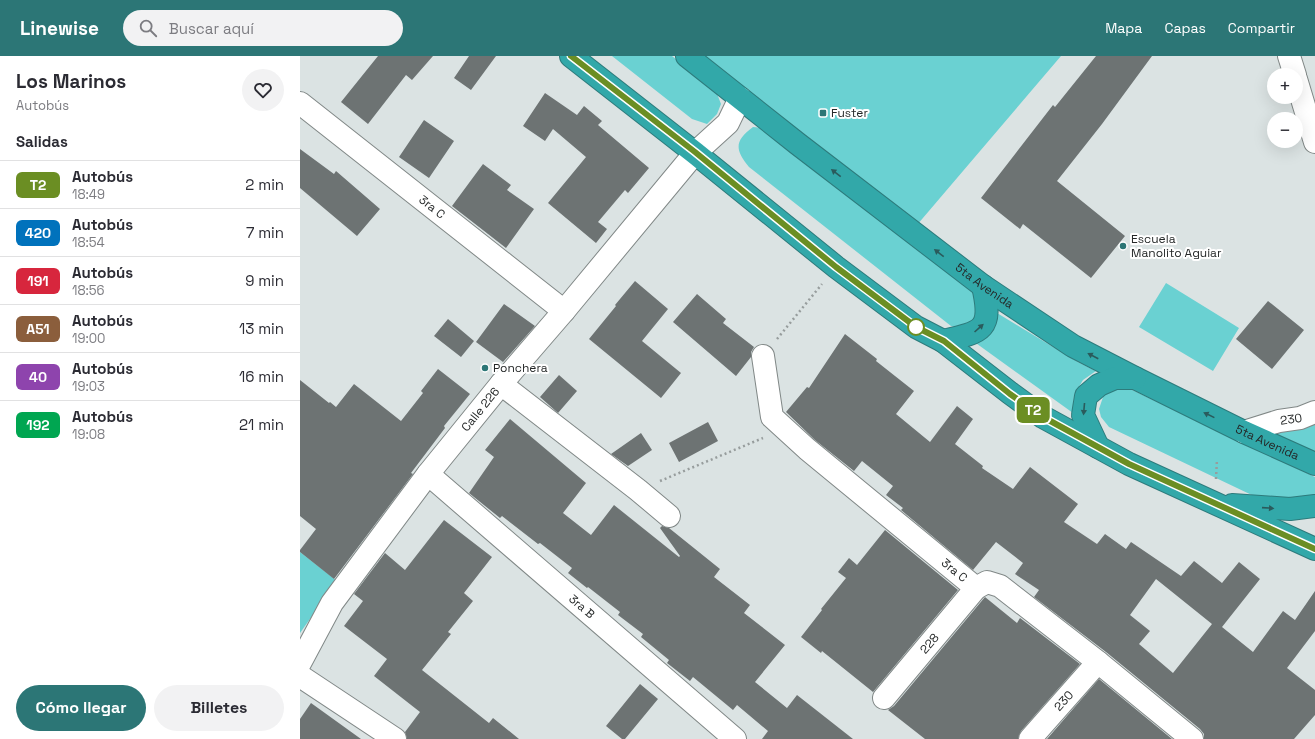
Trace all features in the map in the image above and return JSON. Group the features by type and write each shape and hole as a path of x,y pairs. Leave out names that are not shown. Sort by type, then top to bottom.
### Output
{"highway":[{"path":"571,56 695,152 836,267 916,327 944,341 1010,394 1043,417 1129,464 1315,549"},
{"name":"5ta Avenida","path":"687,56 983,286 1073,346 1244,432 1315,464"},
{"path":"944,341 972,334 984,325 987,315 987,305 983,286"},
{"path":"1098,447 1083,415 1086,396 1099,385 1115,378 1135,378"},
{"path":"1215,504 1290,509 1315,506"}],"street":[{"path":"1289,56 1293,68"},
{"name":"Calle 226","path":"300,663 332,603 428,474 501,384 564,311 695,152 728,124 740,98"},
{"path":"1303,102 1315,142"},
{"name":"3ra C","path":"300,103 564,311"},
{"name":"3ra C","path":"763,356 772,417 808,449 976,588 988,582 1000,586 1098,662 1192,739"},
{"path":"501,384 638,490 669,516"},
{"name":"230","path":"1244,432 1279,422 1300,418 1315,412"},
{"name":"3ra B","path":"428,474 735,739"},
{"name":"228","path":"884,698 976,588"},
{"name":"230","path":"1030,739 1098,662"},
{"path":"300,676 395,739"}],"path":[{"path":"763,356 836,267"},
{"path":"638,490 785,428"}],"shaded area":[{"path":"612,56 672,56 716,91 721,104 717,114 707,124 692,119"},
{"path":"687,56 1061,56 911,232"},
{"path":"753,127 763,128 981,299 979,317 964,329 951,326 749,167 741,156 739,146 742,137"},
{"path":"1166,283 1239,328 1213,371 1139,327"},
{"path":"997,313 1078,362 1096,371 1083,380 1074,395 1073,413 973,341"},
{"path":"1114,387 1128,388 1315,477 1315,497 1293,501 1258,498 1109,427 1101,417 1099,409 1104,394"},
{"path":"1315,412 1315,464 1244,432"},
{"path":"300,552 337,581 300,633"}],"building":[{"path":"378,56 433,56 412,80 406,75 368,124 341,102"},
{"path":"469,56 496,56 471,90 454,78"},
{"path":"1096,56 1152,56 1102,124 1057,181 1125,236 1091,278 1023,224 1020,229 981,198 1053,105 1055,107"},
{"path":"545,93 577,115 584,106 602,121 598,125 649,168 628,193 625,190 598,222 607,229 596,243 548,203 586,157 553,129 545,141 523,126"},
{"path":"424,120 454,141 429,178 399,157"},
{"path":"300,149 334,174 336,171 380,209 357,236 300,188"},
{"path":"483,164 511,185 507,190 534,209 506,248 452,206"},
{"path":"635,281 668,309 642,341 681,373 661,398 589,339"},
{"path":"697,294 726,319 723,323 754,347 751,352 751,357 736,376 673,322"},
{"path":"1268,301 1304,330 1272,369 1236,339"},
{"path":"504,304 535,326 503,362 476,342"},
{"path":"448,319 474,341 461,357 434,336"},
{"path":"845,334 914,391 896,414 930,442 957,406 973,419 955,444 983,466 982,468 1013,489 1030,467 1078,504 1064,522 1097,544 1105,534 1126,549 1131,542 1181,576 1194,561 1222,583 1239,562 1260,579 1222,627 1253,652 1283,611 1295,620 1315,591 1315,631 1287,668 1315,690 1315,715 1294,739 1204,739 1204,734 1200,729 1106,652 1034,597 1039,590 1015,574 1023,563 996,542 973,570 901,510 903,508 886,495 893,486 862,461 854,471 815,440 786,412 807,387 809,388","holes":["1156,579 1212,624 1173,673 1139,644 1150,631 1130,615"]},
{"path":"438,369 470,394 444,426 445,428 411,473 413,474 334,579 300,552 316,529 300,516 300,380 336,407 354,384 401,421 423,393 421,391"},
{"path":"559,375 577,391 558,413 540,397"},
{"path":"510,419 586,483 563,513 591,535 614,505 679,557 680,556 660,528 662,526 669,528 720,569 714,577 750,605 744,613 785,645 755,682 787,708 797,695 853,739 762,739 768,731 737,705 733,710 693,677 690,681 667,663 669,660 641,637 643,634 618,615 620,612 568,573 572,568 502,516 500,518 469,493 494,457 485,450"},
{"path":"708,422 718,441 679,462 669,443"},
{"path":"641,433 652,450 628,466 611,454"},
{"path":"444,520 492,557 464,593 473,601 448,632 451,634 422,670 489,723 493,718 519,739 407,739 405,732 420,712 374,676 387,659 344,626 363,601 354,594 385,553 405,570"},
{"path":"885,530 958,590 873,692 822,651 821,653 801,637 846,578 838,572 849,558 857,565"},
{"path":"985,597 1017,623 1020,618 1080,664 1021,731 1018,739 925,739 888,710 894,706"},
{"path":"1099,679 1172,739 1047,739"},
{"path":"640,684 658,699 625,739 622,739 606,726"},
{"path":"311,703 361,739 300,739 300,719"}],"bus line":[{"name":"T2","path":"571,56 695,152 836,267 916,327 944,341 1010,394 1043,417 1129,464 1315,549"}],"place":[{"name":"Fuster","path":"823,113"},
{"name":"Escuela Manolito Aguiar","path":"1123,246"},
{"name":"Ponchera","path":"485,368"}]}
